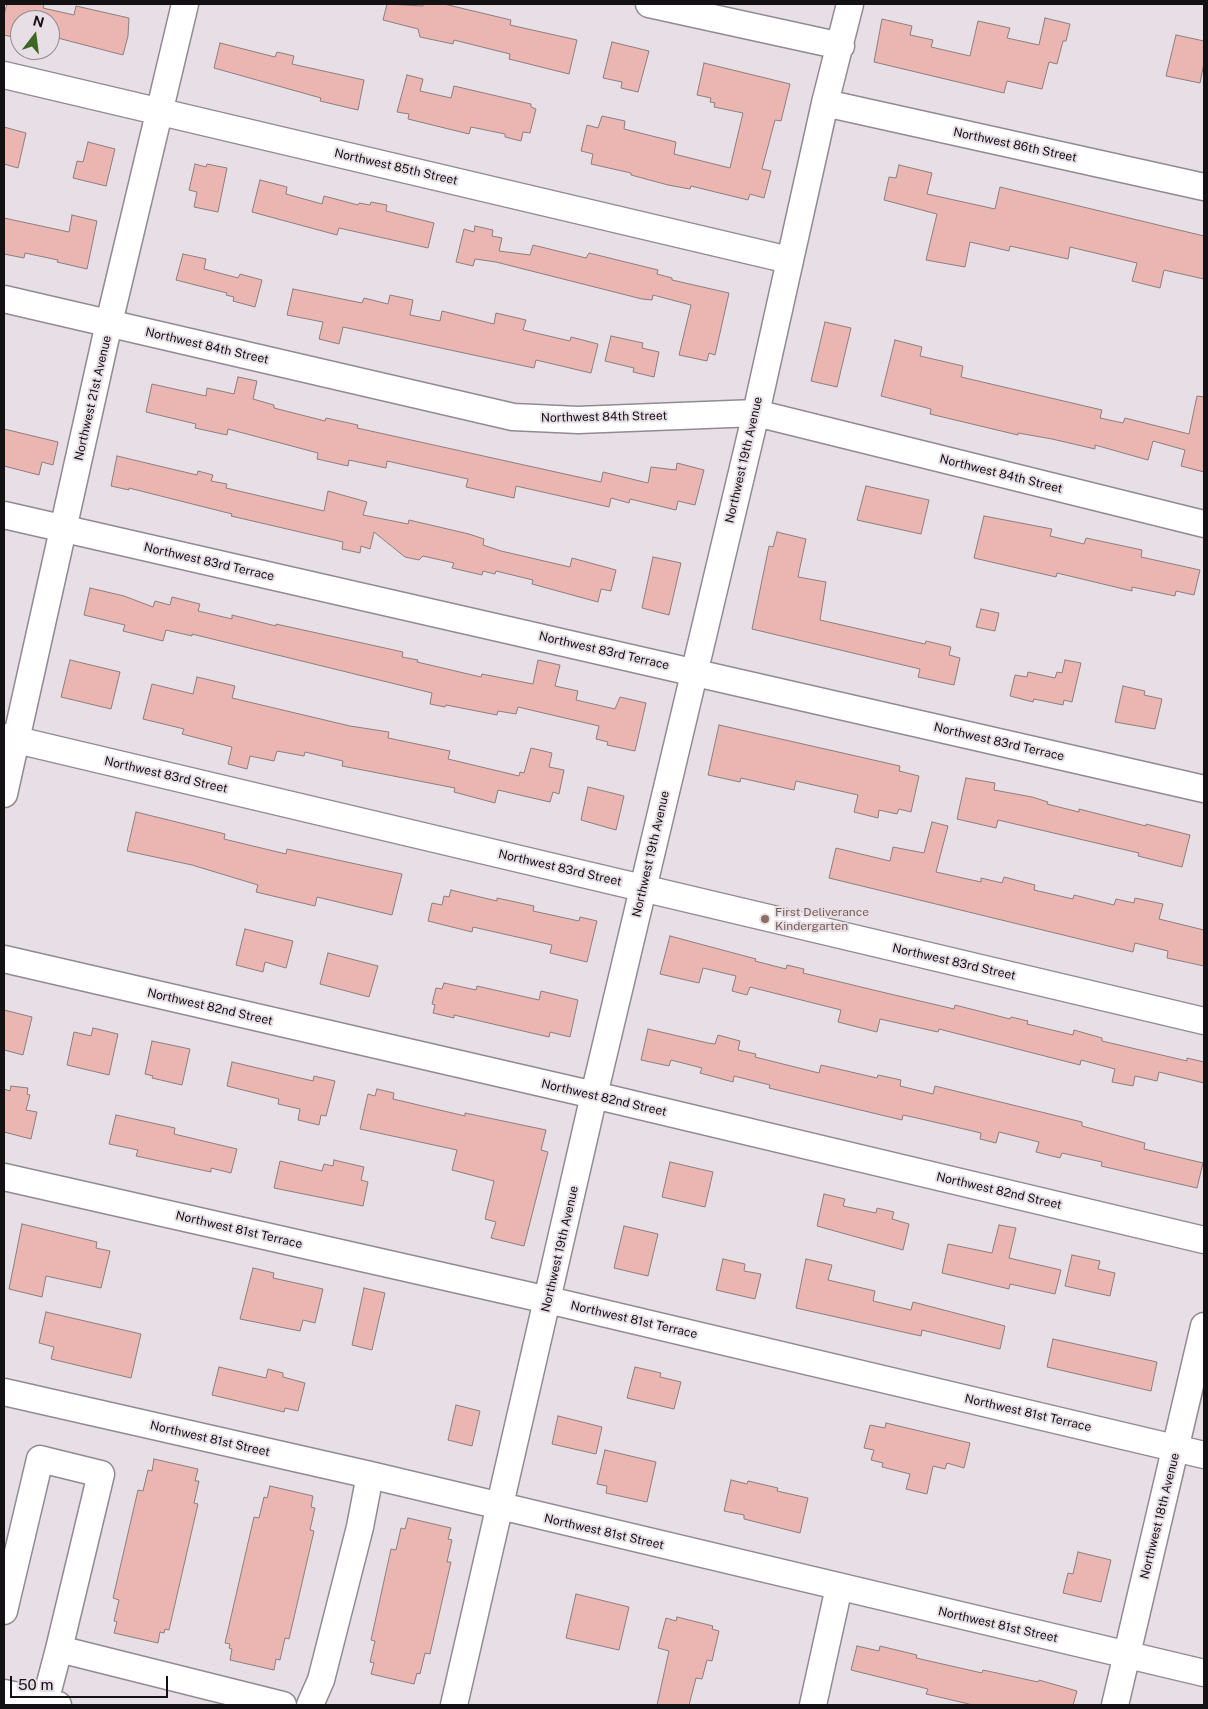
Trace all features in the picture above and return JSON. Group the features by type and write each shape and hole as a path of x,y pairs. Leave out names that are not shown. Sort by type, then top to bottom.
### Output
{"street":[{"name":"Northwest 21st Avenue","path":"4,794 10,738 64,529 109,323 186,4"},
{"path":"649,4 841,46"},
{"name":"Northwest 19th Avenue","path":"454,1705 501,1508 594,1095 644,888 693,671 756,413 825,103 841,46 850,4"},
{"name":"Northwest 85th Street","path":"4,75 789,260"},
{"name":"Northwest 86th Street","path":"825,103 1204,187"},
{"name":"Northwest 84th Street","path":"4,298 513,417 578,420 756,413 1204,524"},
{"name":"Northwest 83rd Terrace","path":"4,515 1204,789"},
{"name":"Northwest 83rd Street","path":"10,738 1204,1021"},
{"name":"Northwest 82nd Street","path":"4,959 594,1095 1204,1240"},
{"name":"Northwest 81st Terrace","path":"4,1177 548,1300 1204,1454"},
{"name":"Northwest 18th Avenue","path":"1115,1705 1204,1326"},
{"name":"Northwest 81st Street","path":"4,1392 370,1475 501,1508 1204,1673"},
{"path":"4,1611 40,1459 101,1474 59,1649 52,1704 4,1693"},
{"path":"310,1705 321,1680 360,1527 370,1475"},
{"path":"813,1705 839,1587"},
{"path":"59,1649 283,1705"}],"building":[{"path":"7,4 44,4 43,8 52,10 10,10 10,36 4,35 4,14"},
{"path":"387,4 423,6 423,4 444,4 511,20 510,25 577,40 569,74 509,59 510,54 454,40 453,44 420,37 418,29 383,20"},
{"path":"76,6 129,18 128,36 123,55 60,39 60,12 74,15"},
{"path":"1045,18 1070,24 1057,64 1049,62 1042,89 1007,81 1004,93 874,62 882,19 912,26 910,35 933,40 931,47 970,56 978,21 1010,28 1007,38 1039,45"},
{"path":"1176,35 1204,41 1204,63 1200,83 1166,76"},
{"path":"612,42 649,51 638,92 621,88 622,82 603,78"},
{"path":"220,43 275,57 277,52 294,56 292,64 364,80 358,110 320,101 321,98 214,68"},
{"path":"704,63 790,84 781,121 775,120 762,169 771,171 764,198 750,194 748,200 691,186 690,189 668,185 631,175 631,173 591,164 593,154 581,151 587,125 598,128 602,116 625,121 624,129 676,142 674,154 730,168 743,113 714,107 715,103 710,102 711,98 697,95"},
{"path":"407,75 423,79 420,91 451,98 454,86 531,104 531,107 536,109 530,133 523,132 521,141 505,137 505,134 471,127 469,134 408,119 409,114 397,112"},
{"path":"4,127 26,133 18,168 4,164"},
{"path":"88,142 115,149 106,186 73,178 77,161 83,162"},
{"path":"195,164 206,167 207,164 227,168 218,212 194,207 197,192 189,190"},
{"path":"899,165 932,173 927,194 995,209 1000,187 1204,236 1204,279 1164,270 1160,288 1132,281 1137,263 1070,247 1068,259 1010,246 1009,251 970,242 965,267 926,260 937,214 884,200 889,177 896,178"},
{"path":"260,180 287,187 286,194 322,204 324,196 358,205 359,203 370,205 371,202 387,205 386,211 434,223 428,248 339,228 337,235 252,212"},
{"path":"72,215 97,221 87,269 25,253 24,258 4,254 4,218 69,232"},
{"path":"475,226 493,230 492,236 502,238 499,251 530,255 533,245 586,258 589,253 658,270 657,274 672,278 672,280 729,293 715,355 709,353 707,361 679,355 691,305 653,295 652,300 642,299 496,262 475,259 473,266 456,262 464,229 474,232"},
{"path":"183,254 206,259 204,269 238,278 240,274 262,280 255,307 233,301 234,297 226,295 227,293 176,280"},
{"path":"293,289 362,303 364,298 388,304 390,295 413,300 410,315 440,321 442,311 494,324 496,313 526,320 523,330 570,341 571,337 598,344 591,373 536,360 534,368 343,327 339,344 319,339 323,322 287,315"},
{"path":"825,322 851,328 837,387 811,381"},
{"path":"611,336 643,343 642,348 659,352 654,377 633,372 634,368 605,361"},
{"path":"895,340 922,347 920,356 963,366 961,377 1102,410 1100,418 1123,423 1125,418 1189,434 1197,396 1204,397 1204,472 1181,466 1185,450 1153,441 1148,460 1095,445 1095,449 1052,439 1018,433 1018,435 930,414 931,409 881,396"},
{"path":"238,377 257,381 253,399 274,405 274,408 325,421 326,418 358,425 357,428 601,482 603,472 648,483 651,467 676,470 677,463 704,470 695,505 678,501 676,510 630,499 629,503 611,498 609,507 516,486 514,498 466,487 468,479 387,461 386,468 349,460 348,466 317,459 318,453 228,429 227,435 195,428 196,424 146,412 152,384 206,396 207,388 234,394"},
{"path":"4,429 58,442 53,465 42,462 39,475 4,466"},
{"path":"117,456 197,475 198,471 213,475 211,481 227,484 226,488 324,511 328,491 367,502 363,515 408,524 409,520 469,534 484,539 483,545 501,551 570,567 572,558 616,570 611,591 601,589 598,602 532,584 533,580 496,571 495,574 483,571 482,575 452,568 454,563 423,556 419,560 405,557 374,532 370,549 361,546 360,553 342,549 343,542 231,516 232,514 129,488 129,490 111,486"},
{"path":"866,486 929,500 921,534 857,520"},
{"path":"984,516 1052,529 1050,536 1084,544 1086,538 1142,550 1141,557 1200,570 1194,595 1176,591 1175,596 1132,587 1132,591 1057,573 1056,577 974,558"},
{"path":"777,532 806,539 798,577 826,582 820,620 925,644 926,641 951,647 949,655 960,658 954,685 918,677 920,669 752,629 769,546 773,547"},
{"path":"653,557 681,563 669,615 642,608"},
{"path":"90,588 124,596 153,607 155,601 170,605 172,597 200,604 198,611 232,619 232,615 403,652 402,657 418,660 417,662 481,677 482,674 533,684 538,660 560,665 555,686 578,691 576,700 615,709 620,697 646,703 635,751 607,745 608,742 596,739 599,726 518,707 516,714 498,711 497,715 446,705 445,707 430,704 432,693 192,634 192,636 166,630 163,641 123,631 125,625 84,615"},
{"path":"981,609 999,613 995,631 976,627"},
{"path":"70,660 120,672 111,709 61,697"},
{"path":"1065,660 1081,663 1072,702 1064,700 1063,705 1034,699 1033,702 1010,696 1015,675 1027,677 1028,672 1055,678 1057,672 1062,673"},
{"path":"197,677 235,686 232,698 350,726 389,732 388,738 450,751 448,759 519,776 520,772 524,773 531,748 552,753 549,767 564,770 559,794 553,792 550,802 498,790 495,803 454,792 455,788 342,766 343,761 305,752 304,756 277,751 274,761 250,756 247,769 228,764 232,747 182,734 184,729 143,719 152,684 193,694"},
{"path":"1123,686 1145,691 1144,695 1162,699 1155,729 1115,722"},
{"path":"719,725 900,766 899,771 919,776 911,812 899,809 897,814 879,810 878,818 854,812 858,795 796,781 794,790 741,778 740,782 708,775"},
{"path":"966,778 995,783 994,790 1032,797 1048,802 1047,804 1079,812 1079,809 1190,835 1182,867 1138,856 1139,853 998,820 996,828 957,819"},
{"path":"588,787 624,796 616,830 581,820"},
{"path":"136,812 225,834 224,839 286,854 287,849 402,874 392,915 317,897 315,906 256,892 258,885 192,865 127,851"},
{"path":"932,822 948,826 936,872 981,882 981,878 1002,883 1004,877 1035,885 1034,890 1073,899 1074,895 1114,905 1116,899 1134,903 1135,898 1163,904 1159,919 1204,930 1204,966 1167,958 1168,951 1135,943 1133,952 829,878 836,848 890,861 893,847 924,853"},
{"path":"451,890 497,901 497,898 534,906 533,911 579,921 580,917 597,921 587,962 550,953 552,945 473,927 472,932 428,921 432,903 442,905 444,896 449,897"},
{"path":"245,929 293,941 286,968 265,962 263,972 236,965"},
{"path":"670,936 756,959 755,961 786,969 787,965 804,969 803,973 886,993 954,1009 955,1005 1010,1019 1011,1017 1028,1021 1027,1024 1073,1035 1074,1030 1102,1038 1102,1041 1187,1061 1187,1058 1204,1062 1204,1083 1159,1072 1157,1081 1135,1076 1133,1086 1112,1082 1115,1069 1081,1060 1080,1065 939,1029 938,1032 880,1019 877,1032 838,1022 841,1010 750,987 747,995 732,991 736,976 703,968 699,983 660,974"},
{"path":"328,953 378,966 369,997 320,984"},
{"path":"444,983 476,990 477,986 539,1000 541,991 578,1000 570,1037 550,1032 549,1037 454,1015 454,1018 433,1013 435,1005 432,1004 436,988 442,989"},
{"path":"4,1010 32,1017 23,1055 4,1050"},
{"path":"93,1028 118,1034 109,1075 67,1065 74,1032 91,1036"},
{"path":"648,1029 715,1044 718,1035 740,1041 738,1050 756,1054 755,1057 819,1073 821,1065 877,1078 878,1075 901,1080 900,1086 933,1094 935,1086 1082,1122 1082,1126 1145,1143 1144,1149 1203,1163 1197,1188 1101,1166 1102,1162 1062,1153 1060,1158 1036,1152 1039,1142 999,1132 996,1143 980,1139 981,1133 903,1115 902,1120 769,1088 770,1085 734,1076 733,1082 700,1073 702,1068 671,1060 669,1066 641,1060"},
{"path":"152,1041 190,1049 182,1085 152,1078 153,1076 145,1074"},
{"path":"232,1062 313,1081 314,1076 335,1081 326,1116 321,1115 319,1125 298,1120 300,1109 278,1104 279,1099 227,1086"},
{"path":"11,1086 28,1088 27,1094 30,1095 26,1110 37,1112 31,1139 4,1132 4,1089 10,1091"},
{"path":"377,1089 394,1093 393,1099 465,1116 465,1113 546,1130 541,1150 548,1152 524,1246 491,1238 496,1222 485,1219 494,1181 452,1170 457,1150 360,1129 368,1094 375,1096"},
{"path":"116,1115 175,1128 174,1134 237,1149 231,1173 211,1168 211,1172 136,1156 138,1150 109,1144"},
{"path":"334,1160 364,1167 361,1180 368,1182 363,1206 274,1188 280,1161 322,1171 324,1164 333,1166"},
{"path":"670,1162 713,1172 705,1207 662,1197"},
{"path":"824,1194 845,1199 843,1206 876,1213 877,1208 894,1212 892,1219 909,1224 903,1250 817,1226"},
{"path":"22,1224 97,1242 96,1248 110,1251 101,1288 46,1276 42,1297 9,1289"},
{"path":"999,1225 1016,1228 1009,1258 1061,1270 1055,1294 1010,1284 1009,1289 942,1273 948,1244 992,1253"},
{"path":"624,1226 658,1234 648,1276 614,1268"},
{"path":"1072,1255 1100,1261 1098,1269 1115,1273 1110,1296 1065,1286"},
{"path":"723,1259 745,1264 744,1271 761,1274 755,1299 716,1290"},
{"path":"806,1259 832,1265 828,1280 875,1291 873,1301 911,1310 913,1302 1005,1326 1000,1349 922,1330 921,1336 796,1308"},
{"path":"253,1268 274,1273 273,1278 323,1289 315,1323 303,1320 300,1331 240,1319"},
{"path":"364,1288 385,1293 372,1350 352,1345"},
{"path":"46,1312 141,1334 131,1378 51,1359 54,1347 39,1343"},
{"path":"1053,1339 1157,1362 1151,1391 1047,1367"},
{"path":"219,1367 266,1378 268,1369 283,1373 283,1377 305,1383 298,1411 285,1408 284,1412 212,1395"},
{"path":"635,1367 661,1373 660,1377 681,1382 674,1409 627,1398"},
{"path":"456,1405 480,1411 472,1446 448,1440"},
{"path":"558,1416 602,1427 596,1454 552,1444"},
{"path":"886,1423 970,1443 964,1468 947,1463 945,1469 933,1466 927,1494 906,1489 910,1474 882,1467 883,1463 871,1460 874,1450 864,1448 870,1425 885,1428"},
{"path":"605,1450 656,1462 647,1502 606,1493 607,1486 597,1484"},
{"path":"154,1459 198,1469 195,1481 199,1481 194,1503 198,1504 169,1630 165,1629 164,1633 160,1632 158,1643 114,1633 117,1622 114,1621 119,1600 113,1598 138,1490 143,1491 148,1470 152,1471"},
{"path":"731,1480 747,1484 748,1481 778,1488 777,1491 808,1498 800,1533 744,1519 744,1515 724,1511"},
{"path":"270,1486 313,1496 311,1507 315,1508 310,1530 314,1531 289,1639 285,1638 280,1660 276,1659 274,1670 230,1660 232,1649 229,1648 230,1644 225,1643 254,1517 259,1518 264,1497 267,1498"},
{"path":"408,1518 451,1528 448,1539 452,1540 447,1562 451,1562 430,1654 425,1653 420,1674 417,1673 414,1684 371,1674 374,1663 370,1662 375,1641 371,1640 391,1549 396,1550 401,1528 405,1529"},
{"path":"1078,1552 1111,1560 1101,1602 1063,1593 1068,1573 1073,1574"},
{"path":"576,1594 629,1607 619,1650 566,1638"},
{"path":"677,1617 713,1626 712,1629 719,1631 712,1661 707,1660 702,1679 696,1678 689,1705 657,1705 669,1651 658,1648 666,1618 676,1621"},
{"path":"857,1646 879,1651 880,1646 917,1655 916,1658 982,1673 983,1670 1038,1682 1039,1680 1077,1691 1073,1705 973,1705 926,1694 928,1689 851,1670"}],"place":[{"name":"First Deliverance Kindergarten","path":"765,919"}]}
